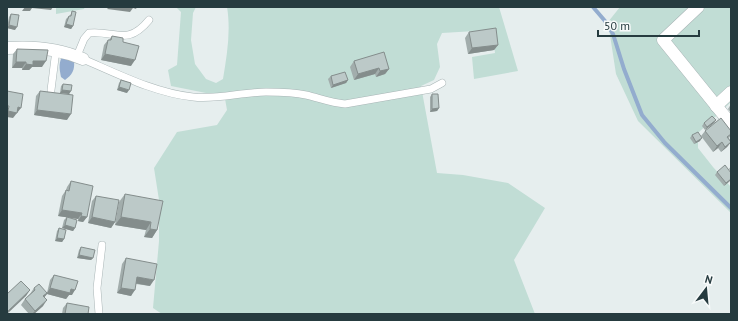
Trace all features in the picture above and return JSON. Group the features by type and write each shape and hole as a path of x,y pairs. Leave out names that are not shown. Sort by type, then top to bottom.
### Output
{"street":[{"path":"698,7 663,40 731,124"},
{"path":"7,48 45,48 80,57"},
{"path":"716,106 731,92"}],"lane":[{"path":"149,20 142,29 131,35 119,36 95,32 89,33 84,39 80,57 134,81 170,93 194,98 211,98 263,92 285,92 304,95 332,103 344,104 431,89 442,83"},
{"path":"51,90 56,50"},
{"path":"99,314 97,288 102,245"}],"green space":[{"path":"56,7 85,7 84,9 56,14"},
{"path":"176,7 196,7 193,13 191,40 195,64 206,79 216,83 223,79 226,61 229,34 227,7 499,7 518,71 474,79 472,57 495,53 492,30 442,33 437,44 440,67 434,80 421,86 437,173 463,175 508,183 545,208 514,260 535,314 162,314 153,308 159,241 159,200 154,168 177,132 217,125 227,110 224,93 206,93 171,86 168,70 177,65 181,12"},
{"path":"620,7 731,7 731,102 698,133 698,148 731,187 731,213 638,121 616,74 608,22"}],"water":[{"path":"62,57 74,61 72,72 65,80 61,77 60,70 60,62"}],"building":[{"path":"72,11 76,12 73,26 66,24"},
{"path":"11,14 19,15 17,27 9,25"},
{"path":"496,28 498,45 472,48 469,32"},
{"path":"112,36 123,38 123,42 139,46 135,60 105,54 108,40 111,40"},
{"path":"17,49 48,50 46,61 33,61 33,65 26,64 26,62 16,62"},
{"path":"384,52 389,69 380,71 379,68 358,74 354,61"},
{"path":"345,72 348,80 333,85 331,76"},
{"path":"121,80 131,83 129,90 119,87"},
{"path":"63,84 72,85 71,91 62,90"},
{"path":"7,91 23,94 21,108 18,107 17,113 8,111 9,106 7,106"},
{"path":"40,91 73,95 71,114 37,110"},
{"path":"432,94 438,94 439,108 432,109"},
{"path":"712,116 716,120 707,127 704,123"},
{"path":"721,118 731,131 731,134 727,137 731,142 725,147 722,142 717,146 705,131"},
{"path":"698,132 702,138 696,142 692,135"},
{"path":"725,165 731,173 731,179 726,183 717,172"},
{"path":"71,181 93,186 87,217 81,216 82,213 62,210 66,190 69,191"},
{"path":"125,194 163,201 157,230 150,229 151,222 121,217"},
{"path":"96,196 119,200 115,222 92,217"},
{"path":"67,217 77,220 75,228 65,225"},
{"path":"59,228 66,230 64,239 57,238"},
{"path":"81,247 95,250 93,258 79,255"},
{"path":"126,258 157,264 154,280 137,277 135,290 121,288"},
{"path":"54,275 78,281 75,290 71,289 70,293 50,288"},
{"path":"21,281 30,290 7,312 7,294"},
{"path":"39,284 47,293 43,296 47,300 35,311 25,299"},
{"path":"67,303 89,307 88,314 65,314"}],"waterway":[{"path":"593,7 605,21 613,34 624,69 642,115 665,143 731,208"}]}
